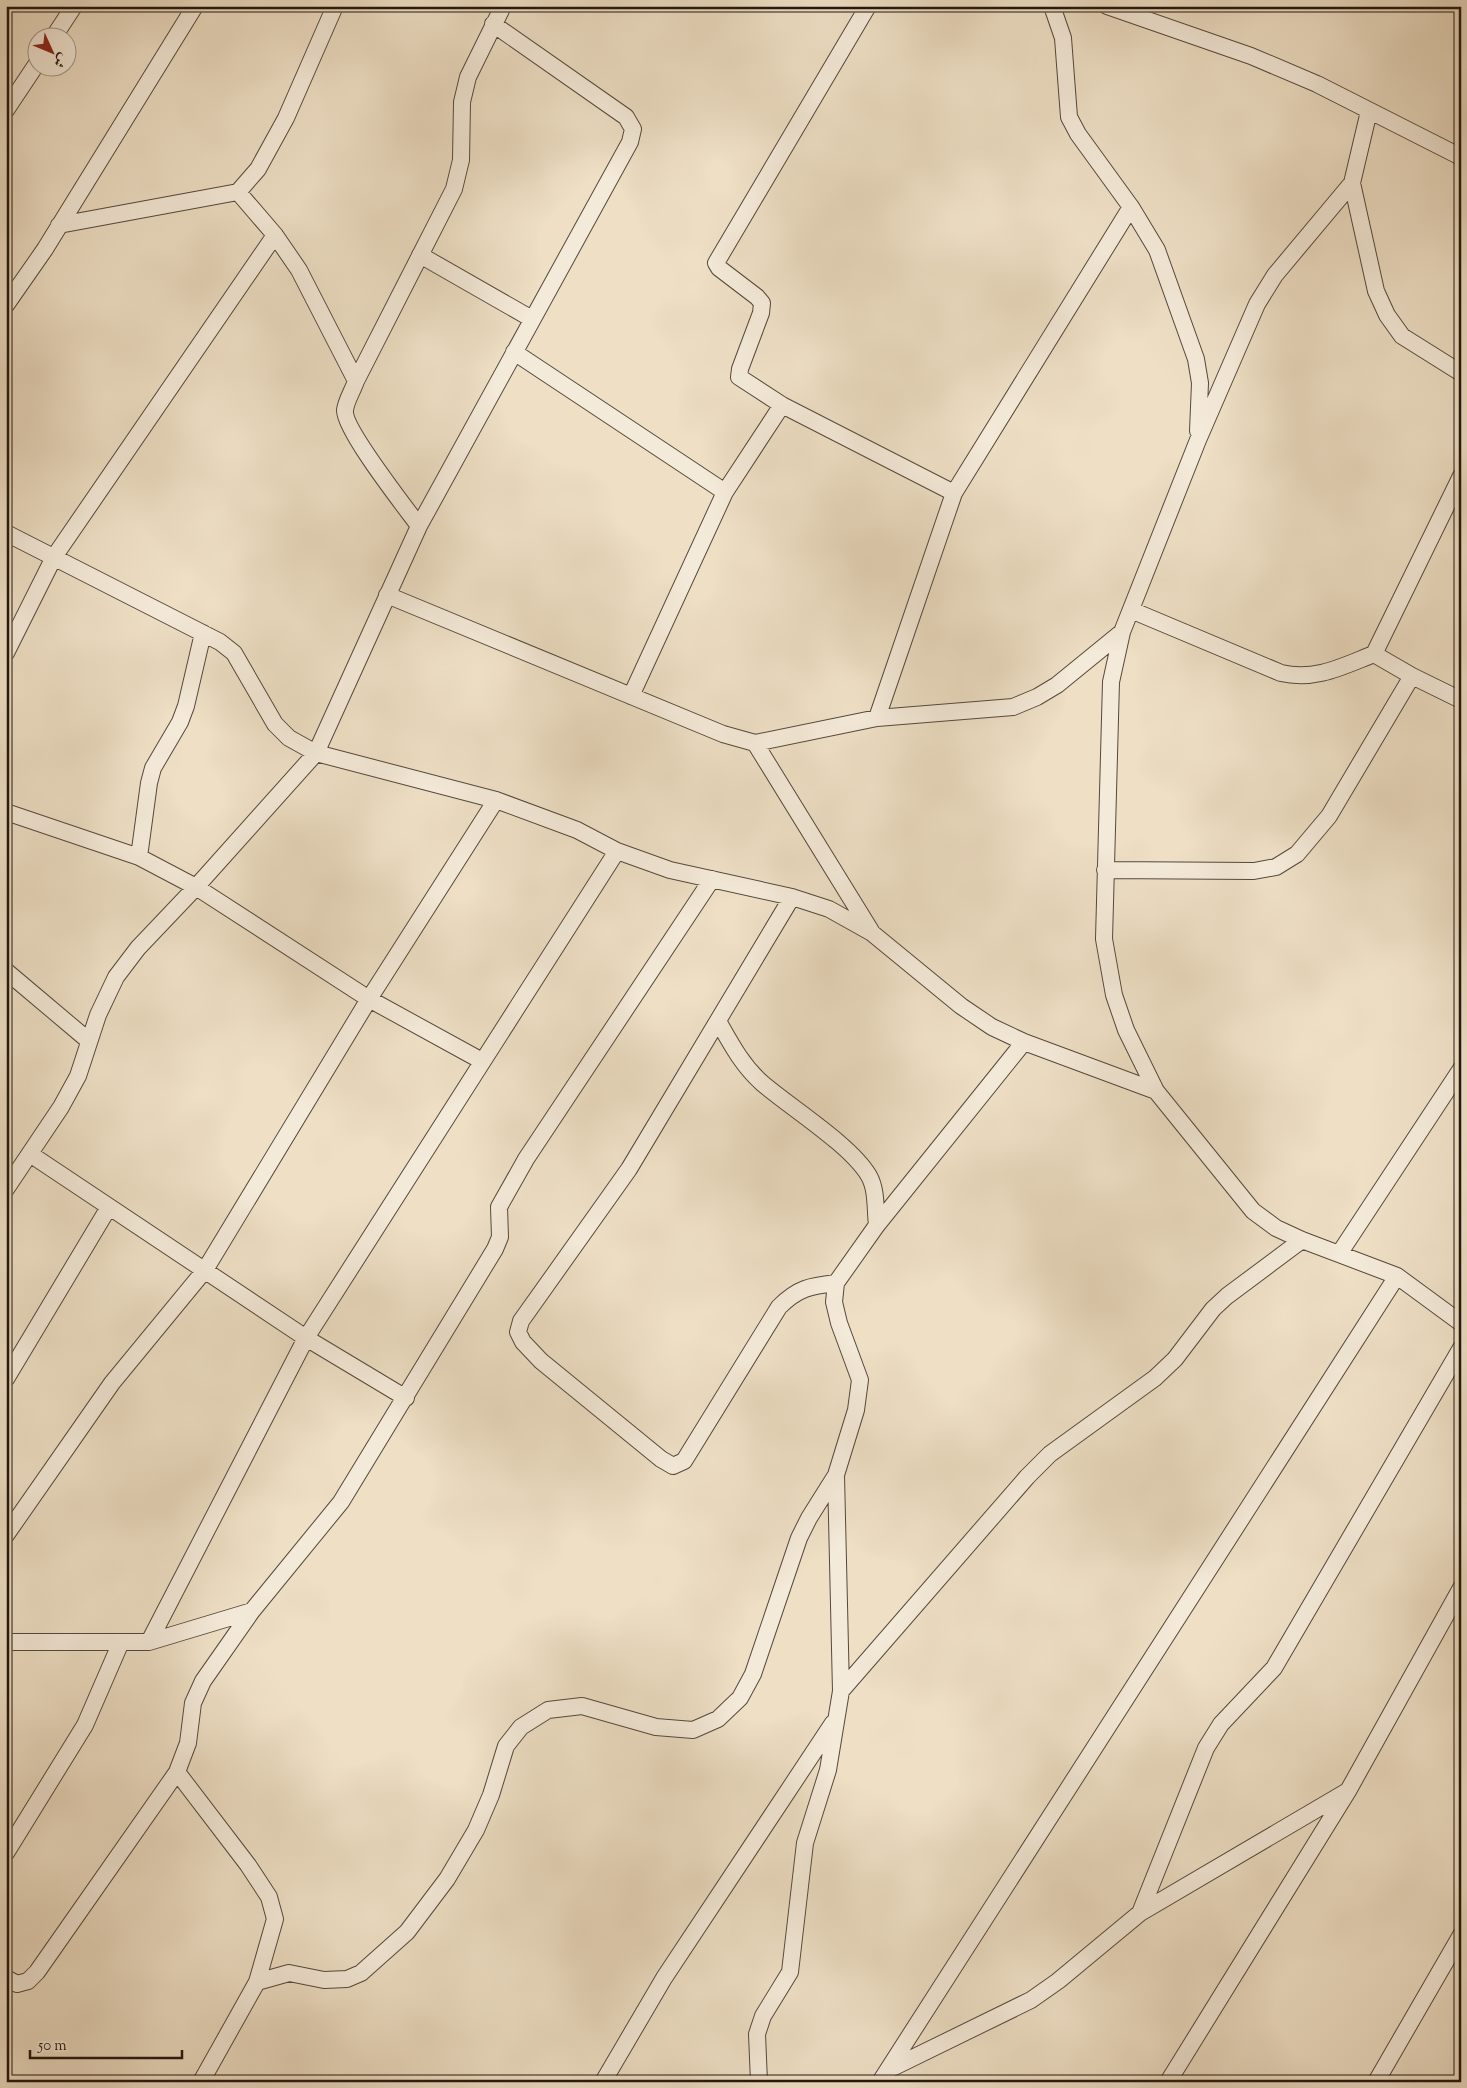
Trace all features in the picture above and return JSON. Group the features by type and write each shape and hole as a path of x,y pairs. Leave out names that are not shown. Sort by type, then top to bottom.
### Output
{"street":[{"path":"60,28 74,6"},
{"path":"6,306 59,225 195,6"},
{"path":"59,225 238,192 258,169 286,118 335,6"},
{"path":"419,526 348,424 345,411 356,382 454,189 461,160 462,102 468,77 503,6"},
{"path":"868,6 716,264 758,296 762,303 761,313 738,377 782,405 954,493"},
{"path":"1052,6 1063,38 1069,117 1078,134 1131,207 1157,250 1196,359 1200,384 1198,440"},
{"path":"1107,6 1251,56 1317,84 1461,157"},
{"path":"6,1189 78,1076 98,1015 116,977 138,948 196,887 316,753 419,526 630,142 633,129 626,117 493,24"},
{"path":"6,110 28,77"},
{"path":"1369,111 1352,183 1376,291 1387,315 1402,336 1461,372"},
{"path":"1352,183 1275,275 1257,304 1198,440 1122,632 1111,682 1104,939 1114,995 1126,1030 1156,1091 1253,1211 1276,1228 1302,1240 1398,1276 1461,1323"},
{"path":"238,192 275,235 299,270 356,382"},
{"path":"877,718 954,493 1131,207"},
{"path":"6,653 54,557 275,235"},
{"path":"420,254 532,319"},
{"path":"514,352 725,492"},
{"path":"631,696 725,492 782,405"},
{"path":"1131,610 1282,673 1297,677 1322,674 1374,654 1461,476"},
{"path":"6,533 220,642 234,653 275,724 289,738 316,753 496,800 577,830 617,851 670,870 792,897 829,909 872,933 961,1006 992,1027 1024,1042 1156,1091"},
{"path":"387,595 723,734 755,743 877,718 1013,707 1037,697 1057,685 1122,632"},
{"path":"139,858 148,783 153,768 180,722 186,706 203,633"},
{"path":"1374,654 1412,676 1461,700"},
{"path":"1105,870 1254,871 1276,867 1297,854 1329,816 1412,676"},
{"path":"755,743 872,933"},
{"path":"6,1535 112,1382 205,1270 369,999 496,800"},
{"path":"6,812 139,858 196,887 369,999 482,1061"},
{"path":"149,1642 306,1338 617,851"},
{"path":"6,1978 17,1984 28,1981 37,1972 177,1772 188,1744 193,1702 197,1692 252,1611 341,1502 495,1249 500,1238 498,1207 526,1159 712,879"},
{"path":"792,897 629,1169 521,1321 518,1332 523,1342 541,1361 661,1459 673,1466 684,1461 779,1306 792,1294 810,1286 836,1282"},
{"path":"6,972 89,1041"},
{"path":"718,1021 742,1063 762,1083 854,1158 869,1177 874,1193 877,1225"},
{"path":"257,1982 289,1974 324,1980 347,1979 362,1973 407,1932 447,1879 476,1830 491,1795 506,1746 521,1727 548,1710 582,1706 656,1727 693,1730 718,1719 740,1698 753,1674 799,1538 836,1475 856,1410 860,1380 839,1323 834,1302 836,1282 877,1225 1024,1042"},
{"path":"1339,1254 1461,1069"},
{"path":"30,1154 306,1338 406,1398"},
{"path":"6,1378 109,1207"},
{"path":"841,1691 1026,1477 1050,1454 1155,1378 1175,1359 1213,1309 1227,1296 1302,1240"},
{"path":"884,2076 1398,1276"},
{"path":"1140,1913 1206,1748 1221,1724 1274,1668 1461,1348"},
{"path":"759,2082 757,2034 763,2016 790,1972 805,1843 828,1770 841,1691 836,1475"},
{"path":"1168,2082 1348,1791 1461,1588"},
{"path":"8,1640 149,1642 252,1611"},
{"path":"6,1853 84,1725 121,1642"},
{"path":"602,2082 664,1978 836,1719"},
{"path":"177,1772 248,1865 269,1897 275,1920 257,1982 202,2082"},
{"path":"884,2076 1031,2000 1058,1981 1140,1913 1348,1791"},
{"path":"1376,2082 1461,1935"}]}
